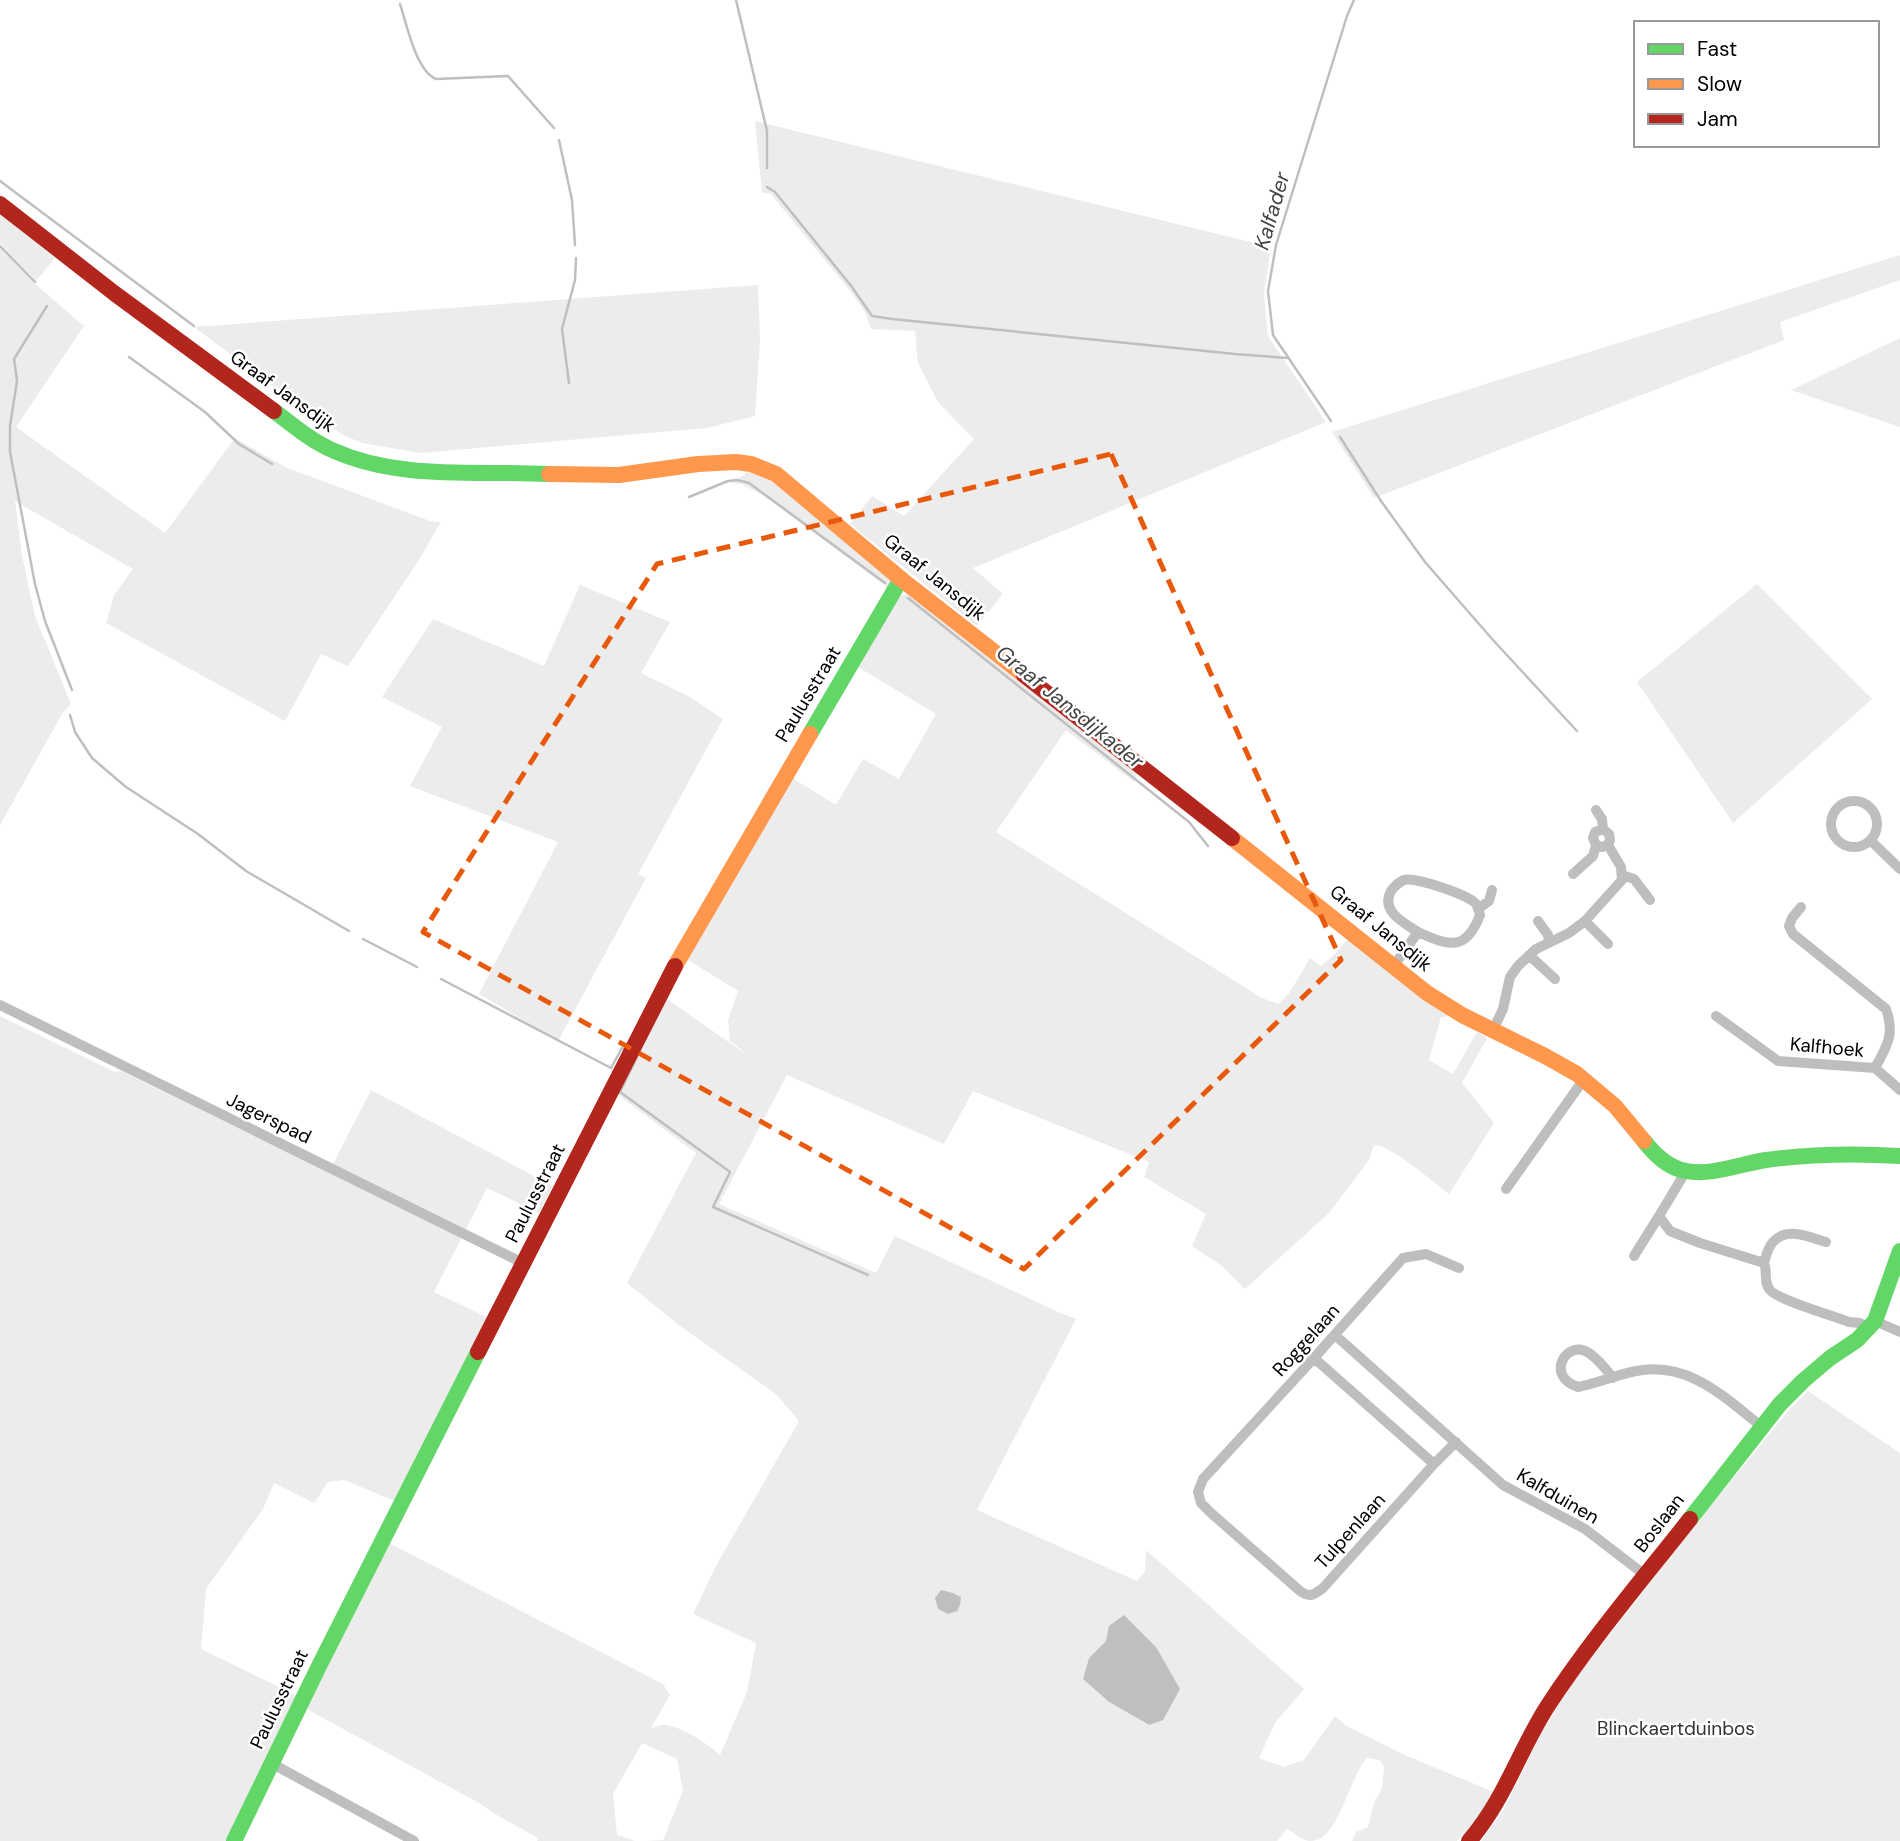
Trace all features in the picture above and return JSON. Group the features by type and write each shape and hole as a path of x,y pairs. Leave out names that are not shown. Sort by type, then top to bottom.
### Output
{"street":[{"name":"Graaf Jansdijk","path":"0,204 114,293 316,442 337,454 391,467 443,473 505,471 634,475 737,462 776,474 901,579 1317,904 1393,967 1445,1005 1540,1051 1584,1079 1629,1121 1656,1157 1672,1168 1709,1173 1745,1164 1818,1155 1900,1156"},
{"name":"Paulusstraat","path":"234,1841 680,955 901,579"},
{"path":"1855,801 1871,808 1877,819 1877,830 1871,841 1854,848 1837,840 1830,822 1839,807 1855,801"},
{"path":"1493,1030 1503,1009 1510,977 1518,966 1530,955 1585,921 1617,886 1622,875 1621,867 1602,845 1593,841 1594,834 1603,830 1602,819 1596,810"},
{"path":"1871,841 1900,869"},
{"path":"1573,874 1602,845"},
{"path":"1622,875 1634,878 1650,900"},
{"path":"1403,880 1414,880 1458,894 1476,904 1480,915 1469,936 1461,942 1435,940 1418,932 1393,915 1389,908 1391,892 1403,880"},
{"path":"1478,909 1489,901 1493,890"},
{"path":"1801,907 1788,926 1793,933 1886,1009 1891,1023 1890,1039 1875,1069"},
{"path":"1538,921 1548,935 1549,943"},
{"path":"1585,921 1608,944"},
{"path":"1393,967 1418,932"},
{"path":"1530,955 1555,979"},
{"name":"Jagerspad","path":"0,1005 523,1264"},
{"name":"Kalfhoek","path":"1716,1016 1778,1061 1875,1069 1900,1090"},
{"path":"1506,1189 1584,1079"},
{"path":"1633,1256 1686,1171"},
{"path":"1659,1216 1670,1231 1763,1263 1767,1269 1767,1285 1776,1295 1849,1321 1900,1332"},
{"path":"1763,1263 1770,1246 1783,1235 1798,1233 1826,1242"},
{"path":"1872,1325 1900,1251"},
{"name":"Roggelaan","path":"1198,1492 1203,1479 1403,1258 1426,1254 1459,1268"},
{"name":"Boslaan","path":"1469,1841 1498,1802 1528,1741 1561,1686 1761,1426 1803,1381 1857,1340 1872,1325"},
{"name":"Kalfduinen","path":"1335,1335 1503,1485 1585,1529 1645,1575"},
{"path":"1613,1378 1590,1353 1583,1350 1569,1352 1562,1362 1562,1375 1566,1381 1578,1387 1613,1378 1636,1371 1680,1372 1703,1383 1761,1426"},
{"path":"1314,1358 1434,1464 1456,1442"},
{"name":"Tulpenlaan","path":"1198,1492 1201,1503 1306,1596 1314,1595 1323,1588 1434,1464"},
{"path":"271,1763 414,1841"}],"highlighted area":[{"path":"1111,454 1341,960 1024,1269 423,932 657,564"}],"green space":[{"path":"755,121 1271,247 1264,294 1268,336 1326,422 973,568 1003,594 977,626 850,524 872,496 904,516 974,439 938,402 918,363 915,331 871,329 865,312 851,292 770,193 762,193"},
{"path":"0,214 55,258 36,281 0,243"},
{"path":"0,248 34,283 84,326 16,427 165,533 235,438 285,467 430,521 441,522 348,666 321,654 285,721 106,623 114,595 133,569 15,501 22,555 35,616 71,704 62,714 0,825"},
{"path":"1900,255 1900,280 1780,322 1784,340 1374,498 1332,432"},
{"path":"758,285 760,340 755,416 707,428 420,453 362,443 343,435 306,411 194,327"},
{"path":"1900,338 1900,427 1791,390"},
{"path":"748,472 773,480 891,580 890,589 764,496 742,484 731,483"},
{"path":"1757,584 1872,699 1733,823 1637,682"},
{"path":"580,585 670,622 641,673 690,697 723,719 638,874 646,878 558,1041 479,994 558,842 410,786 442,727 382,697 433,619 544,666"},
{"path":"910,594 1137,773 1134,782 1066,730 996,832 1262,998 1278,1004 1290,992 1310,958 1321,966 1348,939 1447,1014 1446,1017 1441,1017 1429,1060 1453,1074 1477,1032 1487,1038 1462,1083 1494,1123 1449,1194 1401,1157 1374,1145 1369,1160 1329,1213 1245,1289 1222,1266 1192,1246 1206,1214 1144,1177 1149,1162 973,1091 944,1144 787,1075 719,1204 876,1273 895,1236 1076,1319 977,1510 1137,1581 1145,1572 1146,1550 1304,1689 1275,1723 1259,1758 1284,1767 1304,1760 1335,1716 1345,1725 1407,1756 1494,1792 1482,1813 1457,1841 1352,1841 1356,1832 1368,1827 1374,1803 1382,1788 1384,1767 1380,1760 1367,1758 1329,1831 1321,1838 1311,1841 1287,1829 1277,1841 646,1841 663,1840 683,1791 677,1759 642,1743 613,1794 617,1835 635,1841 537,1841 538,1838 479,1803 303,1707 238,1841 0,1841 0,1016 115,1072 121,1071 462,1237 434,1292 497,1322 395,1501 344,1480 328,1482 314,1503 274,1483 263,1509 206,1589 201,1649 306,1700 385,1541 663,1684 670,1695 651,1728 663,1725 685,1731 720,1755 747,1692 756,1643 693,1614 716,1566 799,1421 776,1394 680,1326 627,1283 696,1153 617,1094 664,997 753,1059 730,1041 728,1020 738,991 685,958 789,776 836,805 863,759 899,779 936,714 853,664 894,597","holes":["1106,1641 1148,1725 1109,1702 1083,1679 1089,1658"]},
{"path":"371,1090 553,1186 539,1213 487,1188 466,1229 333,1164"},
{"name":"Blinckaertduinbos","path":"1808,1391 1900,1453 1900,1841 1481,1841 1503,1811 1543,1730 1577,1676 1711,1505 1789,1410"}],"shaded area":[{"path":"941,1590 961,1597 957,1611 948,1614 938,1609 935,1598"},
{"path":"1124,1615 1156,1647 1180,1689 1163,1720 1149,1725 1109,1702 1083,1679 1089,1658 1106,1641 1109,1626"}],"waterway":[{"path":"736,0 767,131 767,168"},
{"name":"Kalfader","path":"1331,421 1273,335 1268,291 1276,245 1354,0"},
{"path":"400,4 413,46 429,74 436,79 508,76 554,128"},
{"path":"559,140 572,200 575,245"},
{"path":"0,181 194,326"},
{"path":"767,187 775,192 852,287 872,316 1287,358"},
{"name":"Graaf Jansdijkader","path":"0,246 35,282"},
{"path":"569,383 562,329 575,280 576,258"},
{"path":"47,306 14,359 17,381 10,426 10,452 35,584 45,621 72,690"},
{"name":"Graaf Jansdijkader","path":"129,357 205,412 239,444 272,464"},
{"name":"Kalfader","path":"1340,437 1425,562 1577,731"},
{"name":"Graaf Jansdijkader","path":"689,497 728,481 749,483 885,583"},
{"name":"Graaf Jansdijkader","path":"908,598 1189,822 1208,846"},
{"path":"70,715 75,732 92,758 126,787 198,834 246,871 349,931"},
{"path":"363,939 417,967"},
{"path":"441,979 611,1068 623,1049"},
{"path":"636,1057 620,1092 730,1172 713,1207 868,1275"}],"traffic: fast":[{"path":"274,411 324,446 358,460 439,472 549,474"},
{"path":"810,734 901,579"},
{"path":"1644,1141 1668,1164 1696,1172 1800,1156 1900,1156"},
{"path":"1690,1519 1780,1404 1830,1358 1857,1340 1875,1321 1900,1251"},
{"path":"234,1841 478,1352"}],"traffic: slow":[{"path":"549,474 619,475 698,464 736,462 751,464 776,474 901,579 1024,675"},
{"path":"675,966 810,734"},
{"path":"1232,838 1427,993 1462,1015 1577,1074 1615,1106 1644,1141"}],"traffic: jam":[{"path":"0,204 114,293 274,411"},
{"path":"1024,675 1232,838"},
{"path":"478,1352 675,966"},
{"path":"1469,1841 1502,1793 1537,1724 1564,1682 1690,1519"}]}
